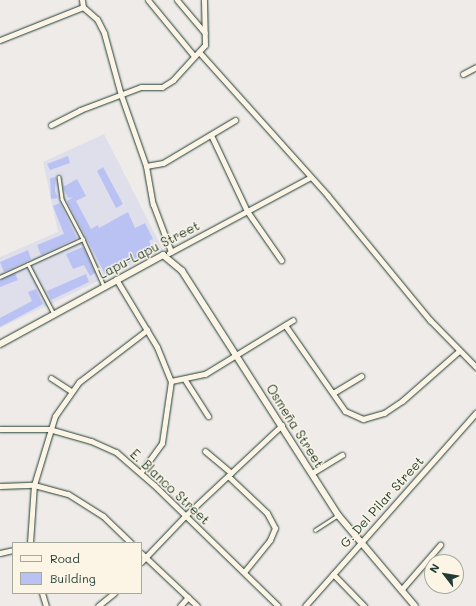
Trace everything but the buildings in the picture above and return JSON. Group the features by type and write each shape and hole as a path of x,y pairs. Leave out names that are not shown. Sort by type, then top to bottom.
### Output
{"street":[{"path":"82,0 83,7 102,26 121,95 146,166 148,186 153,204 171,252"},
{"path":"148,0 194,56"},
{"path":"177,0 205,33"},
{"path":"51,126 141,87 164,86 205,45 204,0"},
{"path":"0,40 83,7"},
{"path":"199,52 309,178 328,196 430,320 476,367"},
{"path":"463,74 476,67"},
{"path":"146,166 160,165 235,120"},
{"path":"211,135 247,211 281,260"},
{"name":"Lapu-Lapu Street","path":"0,344 116,279 171,252 309,178"},
{"name":"Osmeña Street","path":"163,255 182,271 282,425 338,515 360,543 415,606"},
{"path":"116,279 147,330 171,381 162,443 141,472"},
{"path":"171,381 184,380 205,374 237,356 293,320"},
{"path":"285,325 350,415 363,419 376,417 421,387 459,351"},
{"path":"30,542 34,485 49,429 71,391 89,373 147,330"},
{"path":"333,393 361,376"},
{"path":"51,378 71,391"},
{"path":"184,380 208,416"},
{"name":"G. Del Pilar Street","path":"305,606 476,413"},
{"path":"142,561 185,516 282,425"},
{"name":"E. Blanco Street","path":"0,429 49,429 103,445 141,472 278,606"},
{"path":"205,451 230,474 267,513 275,528 270,540 244,572"},
{"path":"312,473 342,455"},
{"path":"0,486 34,485 68,494 85,503 103,516 130,542"},
{"path":"401,590 440,545"},
{"path":"0,553 12,550"},
{"path":"142,554 197,606"},
{"path":"333,574 364,606"},
{"path":"42,594 46,606"},
{"path":"98,606 113,594"},
{"path":"180,606 188,597"}],"lane":[{"path":"59,178 62,199 83,239 104,286"},
{"path":"0,277 83,239"},
{"path":"28,264 54,314"},
{"path":"315,530 338,515"}],"shaded area":[{"path":"104,134 163,250 0,328 0,257 58,232 43,162"}]}
